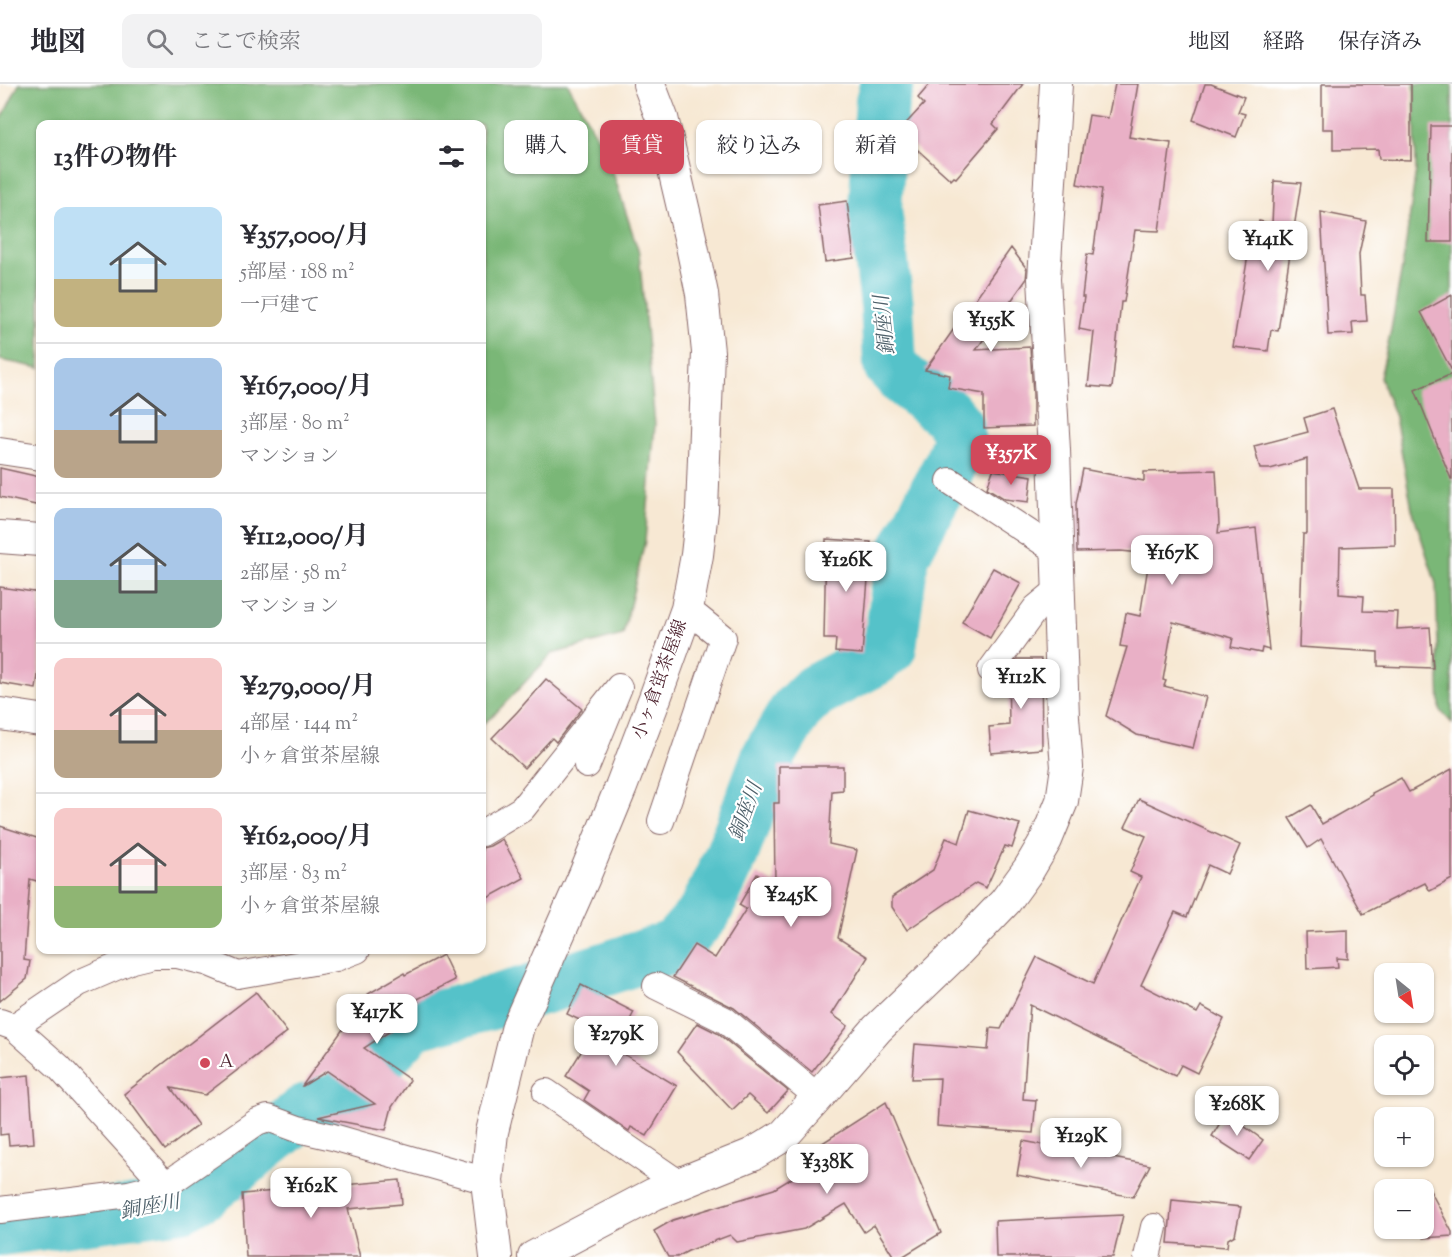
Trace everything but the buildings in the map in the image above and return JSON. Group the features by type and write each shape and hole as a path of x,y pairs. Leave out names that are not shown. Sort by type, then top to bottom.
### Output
{"street":[{"name":"小ヶ倉蛍茶屋線","path":"496,1257 487,1181 492,1132 518,1026 584,877 655,698 687,609 697,555 702,510 708,352 702,294 692,246 662,118 649,84"},
{"path":"534,1257 654,1194 753,1154 784,1135 877,1029 1005,903 1046,840 1062,801 1067,767 1063,717 1054,450 1044,279 1056,84"},
{"path":"0,451 36,456"},
{"path":"950,482 1058,552"},
{"path":"0,537 36,540"},
{"path":"991,670 1036,608 1059,589"},
{"path":"661,821 723,638 687,609"},
{"path":"486,831 522,809 619,687 587,765"},
{"path":"0,714 36,719"},
{"path":"166,1185 59,1066 7,1024 79,983 132,960 153,955 177,955 209,963 238,975 336,958 346,954"},
{"path":"656,986 724,1020 818,1097"},
{"path":"546,1092 680,1184"},
{"path":"0,1210 129,1194 166,1185 257,1122 268,1118 298,1129 364,1145 487,1181"},
{"path":"1148,1257 1154,1227"}],"green space":[{"path":"19,84 568,84 588,120 504,120 504,174 588,174 588,120 600,142 600,174 613,174 639,253 655,425 645,541 623,635 552,654 486,721 486,120 36,120 36,367 0,360 0,122"},
{"path":"1414,84 1452,84 1452,723 1440,710 1436,584 1412,509 1395,417 1380,378 1404,256 1416,170"}],"waterway":[{"name":"銅座川","path":"0,1229 182,1205 206,1191 305,1111 344,1097 412,1024 484,1005 675,946 705,912 731,856 768,757 796,710 815,691 876,659 890,647 902,557 950,465 959,441 956,425 946,413 903,379 890,365 887,305 875,209 882,101 887,84"}],"place":[{"name":"Ａ","path":"205,1063"}]}
